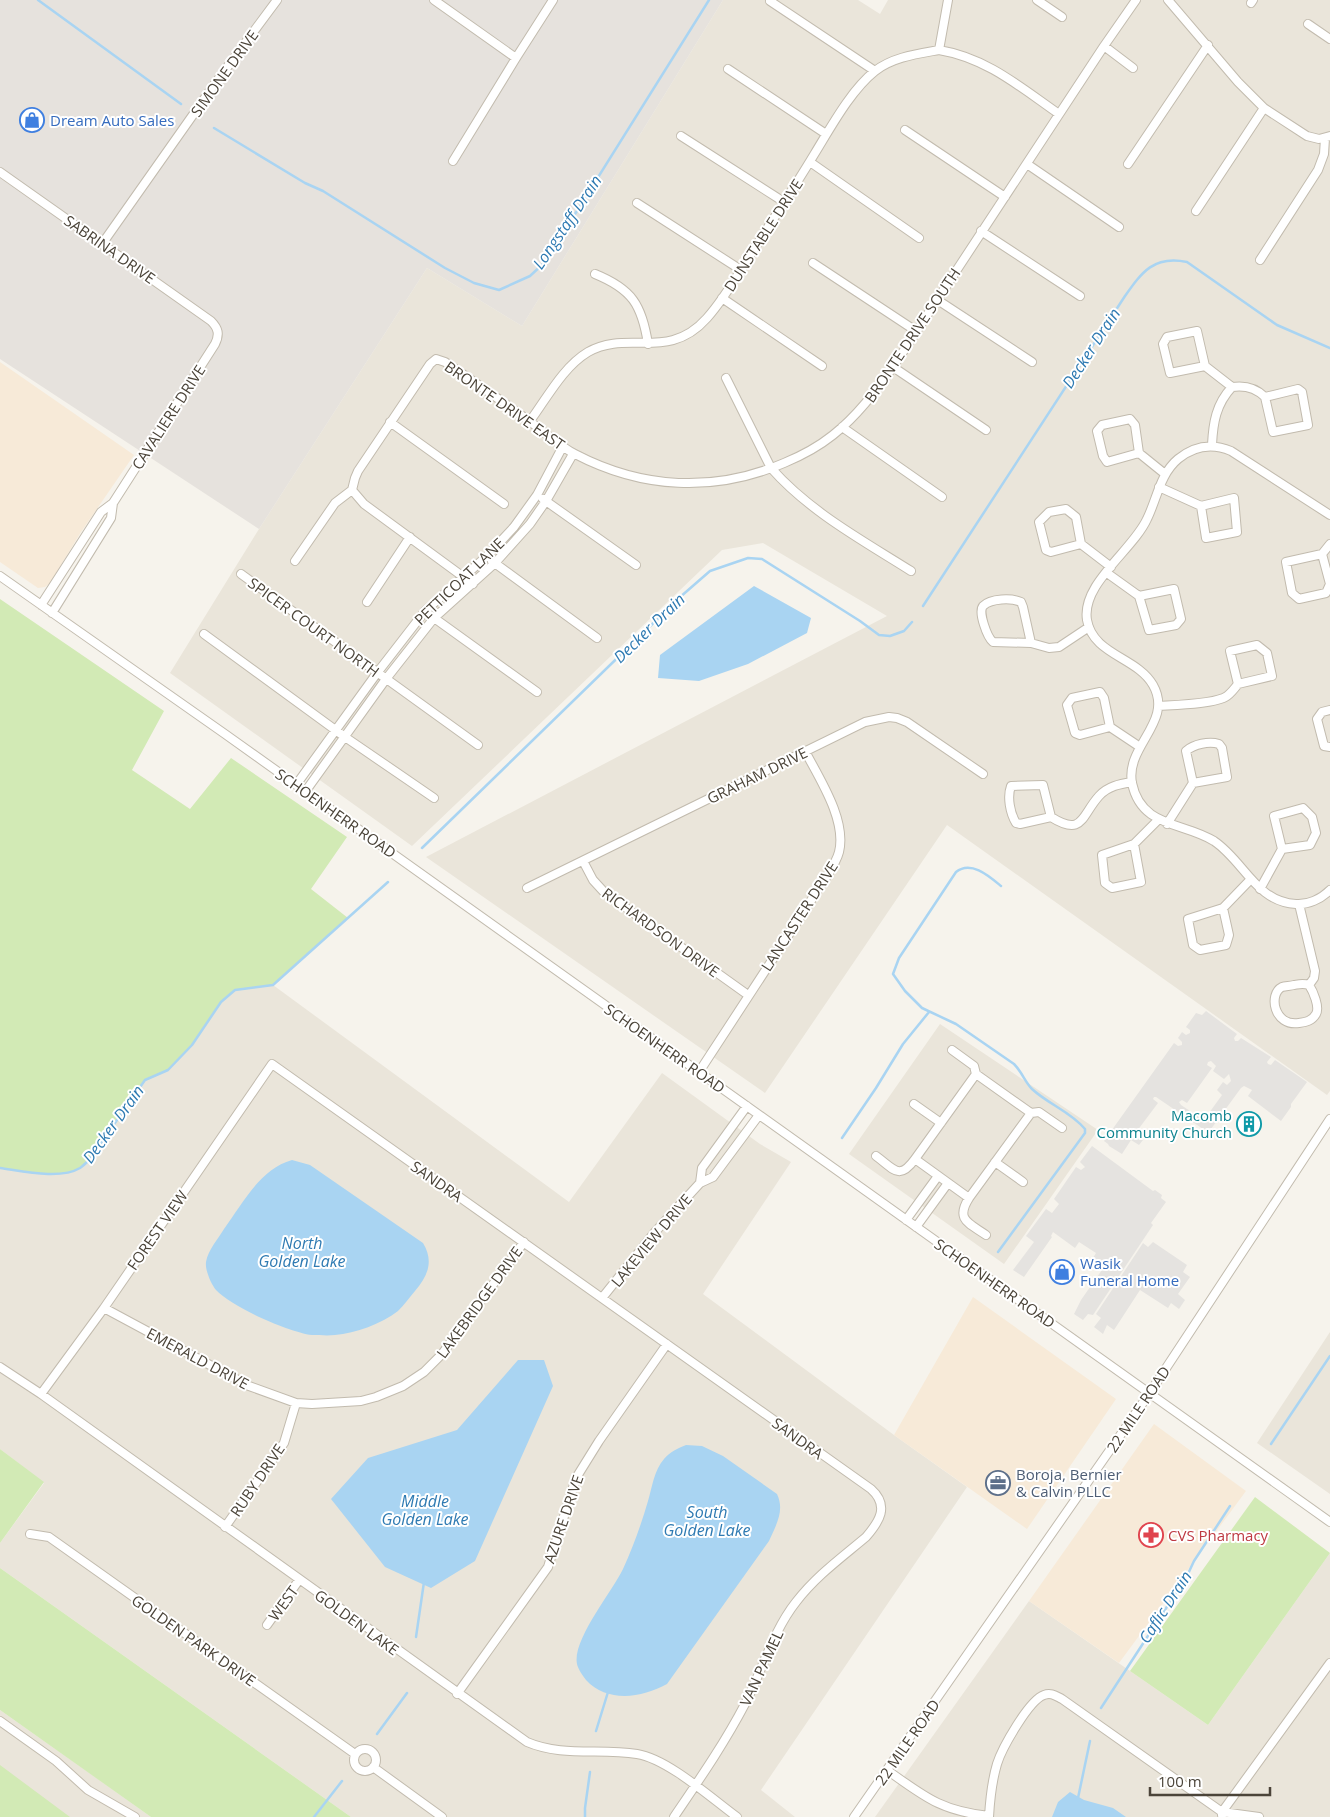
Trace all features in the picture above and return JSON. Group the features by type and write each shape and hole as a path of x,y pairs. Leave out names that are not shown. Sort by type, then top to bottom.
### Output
{"street":[{"name":"SIMONE DRIVE","path":"102,244 214,85 277,0"},
{"path":"434,0 516,58"},
{"path":"453,161 553,0"},
{"path":"948,0 939,50 964,55 981,62 1059,114"},
{"path":"1037,0 1062,17"},
{"name":"BRONTE DRIVE SOUTH","path":"573,454 618,472 647,480 696,484 723,481 771,468 814,449 842,427 872,396 893,367 981,231 1136,0"},
{"path":"1168,0 1238,82 1264,108 1307,136 1313,138 1328,137 1318,170 1260,260"},
{"path":"770,1 875,71"},
{"path":"1308,24 1330,39"},
{"path":"1104,46 1133,68"},
{"path":"1128,164 1208,46"},
{"name":"DUNSTABLE DRIVE","path":"530,422 563,375 589,352 613,344 648,344 675,340 693,331 708,317 722,298 826,134 855,93 875,71 902,58 939,50"},
{"path":"728,69 826,134"},
{"path":"1196,211 1264,108"},
{"path":"904,130 1005,196"},
{"path":"681,136 784,202"},
{"path":"810,162 919,238"},
{"path":"1027,164 1119,227"},
{"name":"SABRINA DRIVE","path":"0,172 211,321 218,330"},
{"path":"637,204 741,270"},
{"path":"981,231 1080,296"},
{"path":"813,263 916,331"},
{"path":"595,274 612,282 628,294 636,304 644,323 648,344"},
{"path":"722,298 822,366"},
{"path":"936,299 1032,362"},
{"name":"CAVALIERE DRIVE","path":"41,605 101,512 113,503 215,344 218,330"},
{"path":"1205,366 1170,374 1162,344 1167,337 1197,331 1205,366 1232,387 1250,387 1261,393 1265,397 1273,432 1308,425 1302,392 1298,389 1265,397"},
{"name":"BRONTE DRIVE EAST","path":"390,422 430,364 436,359 445,362 573,454"},
{"path":"893,367 986,430"},
{"path":"726,378 771,468 789,487 824,515 911,571"},
{"path":"1212,446 1216,412 1232,387"},
{"path":"1139,453 1107,462 1103,456 1097,431 1102,425 1130,419 1135,425 1139,453 1165,474"},
{"path":"295,561 335,503 352,490 358,471 390,422 504,504"},
{"path":"842,427 942,497"},
{"name":"PETTICOAT LANE","path":"296,785 377,673 425,611 487,556 514,527 537,495 563,446"},
{"path":"1330,515 1231,451 1212,446 1201,447 1184,454 1170,466 1146,521 1091,594 1087,605 1089,628 1097,641 1148,678 1158,696 1159,706 1154,724 1140,746 1133,763 1132,782 1142,805 1158,820 1196,832 1215,842 1236,861 1260,889 1280,902 1299,904 1314,900 1330,890"},
{"name":"PETTICOAT LANE","path":"305,792 386,679 434,618 495,563 530,524 546,501 573,454"},
{"path":"1159,488 1201,506 1234,498 1237,532 1206,538 1201,506"},
{"path":"352,490 364,504 473,584"},
{"path":"537,495 636,565"},
{"name":"CAVALIERE DRIVE","path":"52,613 111,518 113,503"},
{"path":"1081,544 1051,552 1046,550 1039,522 1049,512 1066,509 1076,517 1081,544 1140,596 1149,630 1176,624 1181,619 1174,589 1140,596"},
{"path":"367,602 410,537"},
{"path":"1322,554 1330,584 1326,593 1298,599 1292,593 1286,562 1322,554 1330,544"},
{"path":"487,556 597,638"},
{"name":"SPICER COURT NORTH","path":"241,574 478,745"},
{"name":"SCHOENHERR ROAD","path":"0,576 1330,1522"},
{"path":"1031,643 1021,602 1008,598 983,606 981,610 987,635 993,642 1031,643 1049,648 1058,647 1089,628"},
{"path":"425,611 537,692"},
{"path":"204,634 345,737 434,798"},
{"path":"1159,706 1218,700 1227,696 1238,684 1272,676 1267,653 1257,645 1230,651 1238,684"},
{"path":"1110,727 1080,735 1075,733 1067,705 1072,698 1100,692 1104,698 1110,727 1140,746"},
{"path":"1330,710 1322,712 1318,719 1324,746 1330,747"},
{"name":"GRAHAM DRIVE","path":"526,888 865,722 883,717 897,718 914,726 983,774"},
{"path":"1167,824 1193,783 1186,751 1190,747 1208,742 1219,744 1222,748 1227,777 1193,783"},
{"name":"LANCASTER DRIVE","path":"699,1072 827,876 839,852 841,837 836,815 805,751"},
{"path":"1051,817 1043,785 1011,786 1009,792 1010,801 1013,818 1016,823 1020,824 1051,817 1067,825 1077,824 1082,820 1104,792 1116,785 1132,782"},
{"path":"1260,889 1282,849 1274,816 1303,808 1312,817 1316,833 1310,845 1282,849"},
{"path":"1134,844 1141,882 1112,888 1105,883 1102,855 1134,844 1158,820"},
{"name":"RICHARDSON DRIVE","path":"583,861 593,880 601,890 748,995"},
{"path":"1223,908 1229,935 1226,945 1200,950 1193,945 1188,919 1223,908 1251,879"},
{"path":"1299,904 1315,969 1314,978 1309,985"},
{"path":"1304,983 1309,985 1317,1010 1315,1016 1309,1021 1290,1024 1284,1022 1279,1016 1274,999 1277,992 1282,987 1304,983"},
{"path":"952,1050 974,1066 976,1074 1031,1113 1039,1112 1062,1128"},
{"name":"SANDRA","path":"272,1064 876,1494 882,1505 878,1520 866,1537 854,1547"},
{"name":"FOREST VIEW","path":"41,1394 104,1308 272,1064"},
{"path":"876,1156 897,1172 907,1170 976,1074"},
{"path":"914,1104 941,1123"},
{"name":"LAKEVIEW DRIVE","path":"700,1183 702,1168 747,1106"},
{"path":"986,1235 964,1219 963,1209 1031,1113"},
{"name":"LAKEVIEW DRIVE","path":"602,1298 654,1232 700,1183 713,1176 759,1115"},
{"name":"22 MILE ROAD","path":"854,1817 1149,1394 1330,1119"},
{"path":"915,1159 969,1198"},
{"path":"995,1162 1023,1182"},
{"path":"906,1220 938,1176"},
{"path":"916,1227 948,1183"},
{"name":"LAKEBRIDGE DRIVE","path":"296,1404 360,1401 392,1391 418,1376 442,1354 524,1242"},
{"name":"EMERALD DRIVE","path":"104,1308 248,1386 296,1404"},
{"name":"AZURE DRIVE","path":"457,1694 548,1567 576,1478 599,1441 667,1344"},
{"name":"GOLDEN LAKE","path":"0,1367 41,1394 515,1734 539,1747 553,1750 621,1752 639,1754 656,1760 696,1786 737,1817"},
{"name":"RUBY DRIVE","path":"225,1527 284,1443 296,1404"},
{"name":"GOLDEN PARK DRIVE","path":"30,1534 49,1536 355,1754"},
{"name":"VAN PAMEL","path":"674,1817 715,1757 745,1704 789,1612 822,1573 854,1547"},
{"name":"WEST","path":"267,1625 299,1580"},
{"path":"1222,1815 1330,1663"},
{"path":"887,1770 919,1793 945,1807 989,1817 996,1765 1004,1745 1023,1716 1042,1695 1054,1695 1222,1815 1259,1817"},
{"path":"0,1720 56,1761 88,1790 135,1817"},
{"name":"GOLDEN PARK DRIVE","path":"362,1749 368,1750 376,1758 375,1765 371,1770 364,1772 357,1769 353,1760 355,1754 362,1749"},
{"name":"GOLDEN PARK DRIVE","path":"373,1767 442,1817"}],"shaded area":[{"path":"0,0 723,0 522,326 427,268 259,529 0,359"},
{"path":"723,0 858,0 880,14 888,0 1330,0 1330,1091 1327,1095 947,825 765,1093 426,857 887,616 763,543 722,550 412,846 170,673 259,529 427,268 522,326"},
{"path":"0,362 134,455 81,532 50,583 45,587 38,588 0,562"},
{"path":"273,985 569,1202 662,1073 760,1144 791,1162 703,1294 967,1487 761,1790 795,1817 351,1817 0,1568 0,1543 44,1483 0,1449 0,1156 89,1160 145,1080 168,1070 192,1045 221,1002 235,990"},
{"path":"1206,1011 1237,1034 1234,1038 1235,1041 1241,1038 1271,1057 1267,1062 1268,1064 1271,1065 1275,1060 1307,1082 1291,1104 1291,1107 1281,1121 1248,1096 1252,1090 1244,1086 1208,1131 1154,1097 1153,1099 1158,1103 1137,1131 1133,1128 1130,1130 1143,1140 1139,1145 1131,1140 1122,1154 1109,1146 1104,1141 1174,1043 1178,1046 1182,1045 1178,1038 1182,1032 1186,1035 1190,1033 1190,1030 1186,1027 1196,1013 1202,1015","holes":["1211,1061 1216,1066 1213,1071 1224,1079 1229,1074 1231,1081 1227,1085 1223,1082 1217,1090 1222,1095 1206,1116 1199,1117 1179,1102 1182,1100 1187,1103 1212,1068 1207,1065 1208,1062"]},
{"path":"940,1024 1098,1130 1004,1264 849,1154"},
{"path":"1092,1146 1153,1191 1155,1190 1162,1195 1161,1198 1166,1202 1151,1223 1153,1225 1093,1315 1088,1314 1083,1320 1074,1314 1081,1300 1104,1267 1093,1258 1096,1253 1079,1242 1075,1248 1053,1232 1052,1237 1024,1277 1013,1270 1034,1242 1026,1236 1046,1209 1052,1213 1059,1204 1054,1199 1076,1167 1081,1170 1085,1167 1080,1162"},
{"path":"1153,1242 1187,1265 1183,1272 1190,1277 1178,1294 1185,1300 1179,1309 1171,1303 1168,1308 1140,1290 1114,1330 1107,1325 1103,1334 1094,1327 1101,1318 1096,1314 1143,1243 1148,1247"},
{"path":"973,1297 1116,1399 1027,1529 894,1435"},
{"path":"1330,1332 1330,1494 1257,1443"},
{"path":"1154,1424 1246,1491 1119,1663 1029,1601"},
{"path":"1330,1553 1330,1817 875,1817 1029,1601 1208,1725"},
{"path":"0,1710 95,1777 151,1817 0,1817"}],"green space":[{"path":"0,599 164,711 132,770 190,809 231,758 347,837 311,889 348,918 273,985 235,990 221,1002 192,1045 168,1070 145,1081 89,1160 72,1172 41,1174 0,1168"},
{"path":"0,1449 44,1482 0,1543"},
{"path":"1255,1497 1330,1553 1208,1725 1130,1671"},
{"path":"0,1568 351,1817 151,1817 0,1710"},
{"path":"0,1765 70,1817 0,1817"}],"water":[{"path":"754,586 811,618 807,633 748,664 699,681 658,678 660,655"},
{"name":"North Golden Lake","path":"292,1160 310,1165 423,1243 429,1262 426,1274 405,1304 391,1316 368,1327 343,1334 312,1335 289,1329 261,1318 234,1304 214,1287 206,1269 209,1253 245,1198 261,1179 281,1164"},
{"name":"Middle Golden Lake","path":"518,1360 544,1360 553,1386 475,1561 431,1588 385,1567 331,1499 368,1458 457,1430"},
{"name":"South Golden Lake","path":"686,1445 702,1446 723,1456 777,1494 780,1506 779,1518 769,1541 667,1684 647,1693 636,1695 614,1695 604,1692 586,1680 578,1668 577,1654 586,1629 623,1569 640,1527 658,1468 669,1454"},
{"path":"1070,1792 1084,1800 1113,1808 1126,1817 1052,1817 1058,1802"}],"waterway":[{"path":"38,0 181,104"},
{"name":"Longstaff Drain","path":"214,128 305,183 323,191 445,268 474,283 499,290 530,276 545,262 709,0"},
{"name":"Decker Drain","path":"923,606 1125,296 1150,267 1166,261 1187,262 1277,325 1330,348"},
{"name":"Decker Drain","path":"422,848 679,598 710,571 748,558 762,559 879,635 890,636 904,631 912,622"},
{"path":"998,1252 1085,1133 1085,1129 1073,1118 1032,1089 1014,1064 956,1024 922,1008 905,991 893,974 899,958 956,872 962,869 974,869 985,874 1001,886"},
{"name":"Decker Drain","path":"0,1168 52,1174 72,1172 81,1167 89,1160 145,1080 168,1070 192,1045 221,1002 235,990 273,985 388,882"},
{"path":"842,1138 903,1044 929,1012"},
{"name":"Caflic Drain","path":"1271,1444 1330,1356"},
{"name":"Caflic Drain","path":"1101,1708 1230,1506"},
{"path":"416,1637 424,1582"},
{"path":"596,1731 608,1692"},
{"path":"377,1734 407,1693"},
{"name":"Caflic Drain","path":"1078,1798 1090,1741"},
{"path":"585,1817 590,1772"},
{"path":"314,1817 342,1781"}],"place":[{"name":"Dream Auto Sales","path":"32,120"},
{"name":"Macomb Community Church","path":"1249,1124"},
{"name":"Wasik Funeral Home","path":"1062,1272"},
{"name":"Boroja, Bernier & Calvin PLLC","path":"998,1483"},
{"name":"CVS Pharmacy","path":"1151,1535"}]}
